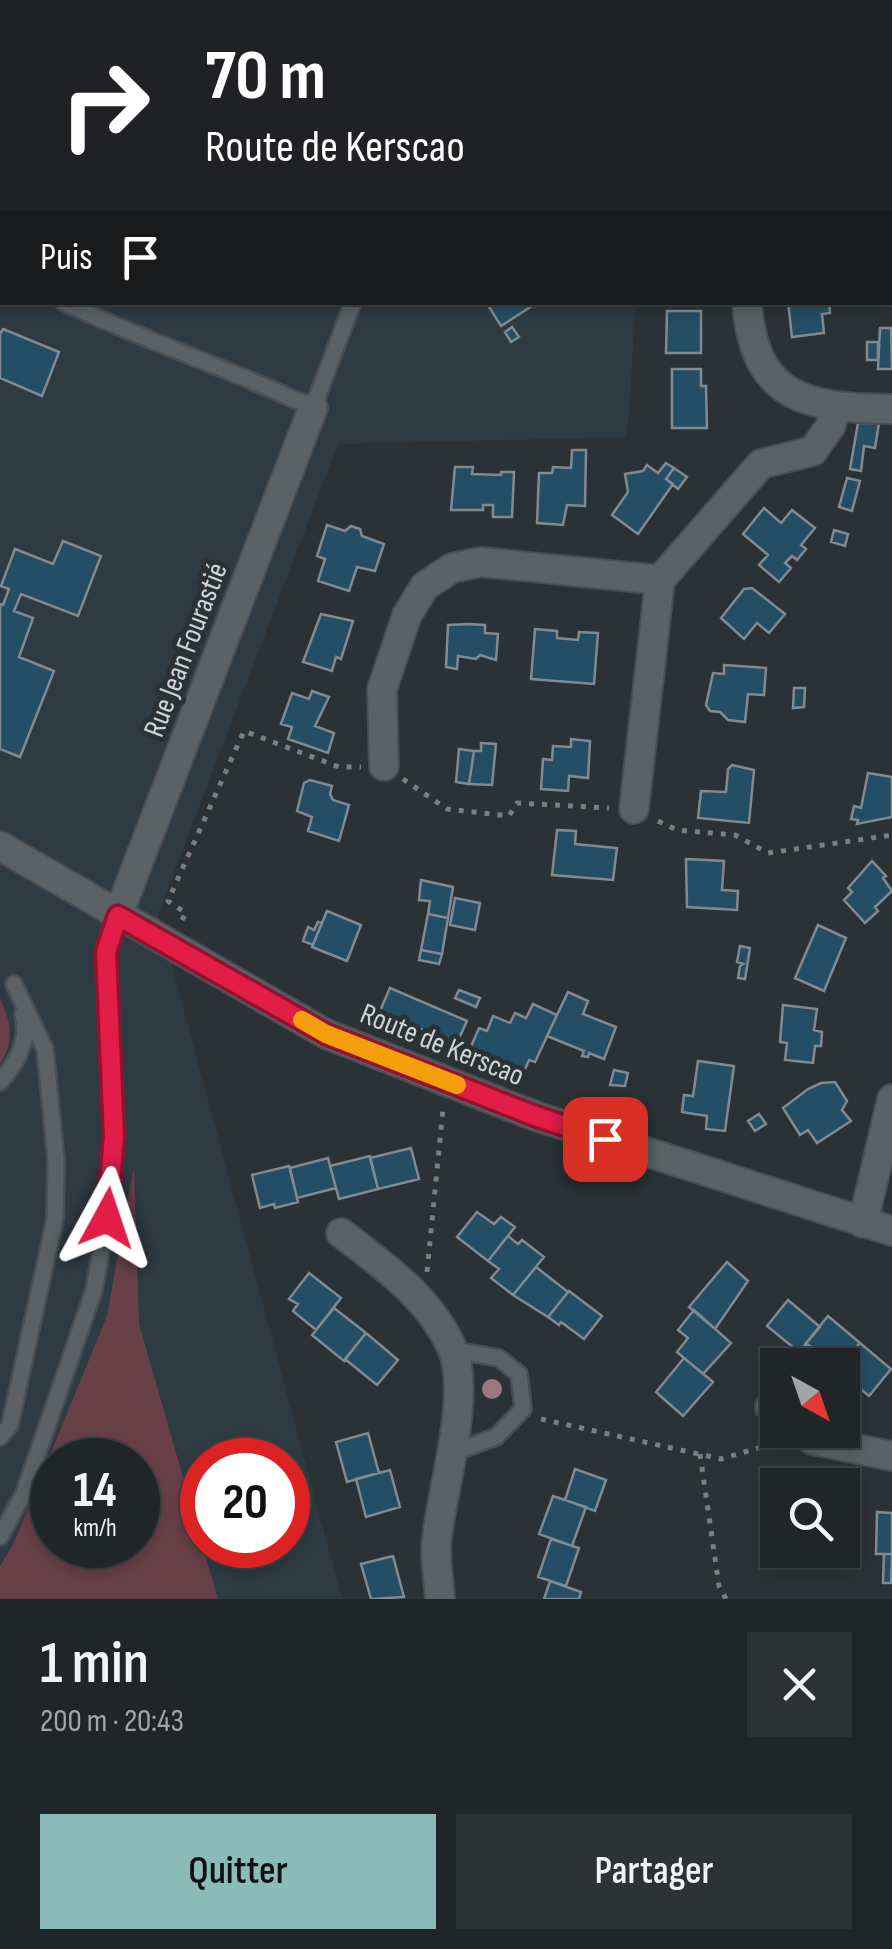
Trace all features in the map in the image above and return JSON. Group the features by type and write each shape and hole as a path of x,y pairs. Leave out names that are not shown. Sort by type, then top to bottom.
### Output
{"street":[{"path":"747,305 750,339 770,378 810,402 892,409"},
{"path":"634,809 660,580 761,464 812,451 831,425 835,406"},
{"name":"Rue Jean Fourastié","path":"118,916 314,408"},
{"path":"384,766 382,689 407,615 425,586 438,577 452,568 481,562 660,580"},
{"name":"Route de Kerscao","path":"0,846 326,1034 535,1116 892,1231"},
{"path":"864,1222 892,1099"},
{"path":"341,1233 400,1278 424,1303 454,1350 458,1384 454,1452 436,1541 440,1599"},
{"path":"852,1448 892,1456"}],"lane":[{"path":"69,305 111,325 252,378 314,408 352,305"},
{"path":"0,1537 24,1492 94,1290 107,1218 114,1136 106,952 118,916"},
{"path":"0,1438 10,1425 56,1219 56,1160 45,1049 14,984 2,971"},
{"path":"0,1082 20,1056 25,1022 14,984"},
{"path":"454,1350 499,1358 519,1374 523,1409 496,1437 454,1452"}],"path":[{"path":"182,920 186,913 168,901 244,730 339,767 384,766"},
{"path":"424,1303 445,1081"},
{"path":"518,1414 721,1459 760,1446"},
{"path":"700,1454 719,1586 726,1599"}],"shaded area":[{"path":"0,305 636,305 627,437 338,444 158,914 299,1438 180,1438 180,1568 310,1568 310,1480 342,1599 0,1599"},
{"path":"0,1000 10,1032 8,1049 0,1064"},
{"path":"134,1166 139,1324 180,1467 180,1568 209,1568 218,1599 0,1599 0,1566 30,1504 30,1568 160,1568 160,1438 57,1438 107,1316"}],"building":[{"path":"488,305 533,305 501,326"},
{"path":"788,305 829,305 830,313 822,314 824,333 792,337"},
{"path":"667,311 701,311 701,353 666,353"},
{"path":"512,327 519,337 511,342 505,332"},
{"path":"880,328 891,328 892,369 878,369"},
{"path":"3,329 59,352 42,396 0,378"},
{"path":"867,342 878,342 878,360 867,360"},
{"path":"672,369 701,369 701,386 706,386 707,428 672,428"},
{"path":"858,423 879,423 875,448 864,446 861,471 850,469"},
{"path":"572,450 586,450 585,506 567,505 563,525 537,523 539,473 552,473 553,467 571,468"},
{"path":"666,463 674,468 666,479 673,484 638,534 612,515 628,492 625,474 643,471 647,465 658,473"},
{"path":"455,467 473,467 472,474 514,472 512,517 493,517 493,505 483,505 483,510 451,510"},
{"path":"674,468 687,477 678,489 666,479"},
{"path":"847,478 860,481 852,511 839,507"},
{"path":"764,508 781,523 792,510 815,528 801,545 806,549 797,560 792,556 785,563 791,568 779,582 759,565 768,555 743,534"},
{"path":"327,525 345,531 351,526 360,529 362,536 384,544 375,571 357,567 349,591 318,581 325,559 317,556"},
{"path":"834,530 848,534 845,546 831,542"},
{"path":"63,541 101,556 78,616 21,594 14,611 33,618 19,657 54,671 20,757 0,749 0,604 3,605 9,589 1,586 15,549 53,564"},
{"path":"752,588 785,614 769,633 757,623 744,639 721,618 744,589"},
{"path":"321,614 353,621 341,659 336,657 332,671 303,662"},
{"path":"448,625 485,625 485,633 498,634 496,660 480,655 476,659 458,656 457,669 446,667"},
{"path":"535,629 557,631 557,638 578,640 579,632 598,633 594,684 531,679"},
{"path":"724,665 766,668 764,695 748,694 745,722 728,720 706,705 713,673 724,674"},
{"path":"794,688 805,688 804,707 793,708"},
{"path":"312,691 329,697 315,726 334,733 328,753 288,739 292,727 281,724 292,693 309,699"},
{"path":"571,739 590,741 588,778 569,776 568,791 541,789 543,759 552,760 553,746 571,747"},
{"path":"481,743 496,744 492,785 469,784 474,751 481,751"},
{"path":"459,749 474,751 469,784 456,782"},
{"path":"732,765 754,770 749,823 698,818 701,791 726,792 728,769"},
{"path":"868,773 892,777 892,817 857,824 858,820 851,819 854,806 861,808"},
{"path":"310,780 332,786 333,800 349,805 339,841 308,831 312,817 297,811 304,783"},
{"path":"557,830 576,831 575,844 617,848 613,880 552,875"},
{"path":"686,859 724,861 722,890 738,891 737,910 687,907"},
{"path":"872,861 886,876 883,878 892,891 865,923 844,900 852,892 848,888"},
{"path":"421,880 453,887 448,918 428,914 430,901 419,900"},
{"path":"455,898 480,903 475,930 450,925"},
{"path":"327,911 361,925 347,961 312,947"},
{"path":"428,914 448,918 442,954 421,950"},
{"path":"318,922 322,923 313,945 303,941 308,927 314,930"},
{"path":"818,925 846,938 824,991 795,978"},
{"path":"740,946 750,948 745,979 738,978 743,964 737,962"},
{"path":"421,950 442,954 439,964 419,960"},
{"path":"390,988 467,1021 456,1045 380,1011"},
{"path":"459,990 480,998 476,1007 455,998"},
{"path":"568,992 588,1001 583,1014 616,1027 604,1059 589,1053 588,1057 582,1056 584,1051 547,1036"},
{"path":"533,1004 557,1015 535,1062 529,1060 523,1074 469,1051 479,1028 487,1031 493,1016 510,1023 515,1013 526,1018"},
{"path":"783,1005 817,1009 814,1030 822,1032 821,1046 815,1046 813,1063 785,1060 787,1043 780,1042"},
{"path":"698,1061 734,1066 725,1131 706,1129 707,1116 682,1112 684,1095 693,1096"},
{"path":"614,1070 628,1073 625,1086 610,1085"},
{"path":"835,1082 847,1101 842,1110 851,1121 817,1143 808,1130 800,1135 783,1108 808,1089"},
{"path":"759,1114 766,1124 755,1131 748,1121"},
{"path":"411,1148 419,1179 378,1189 370,1158"},
{"path":"370,1156 378,1189 339,1199 330,1166"},
{"path":"328,1158 336,1188 297,1198 290,1168"},
{"path":"289,1166 298,1202 260,1208 252,1175"},
{"path":"477,1212 494,1224 501,1217 515,1227 488,1261 457,1237"},
{"path":"508,1236 518,1244 522,1240 544,1257 513,1295 491,1278 499,1269 488,1261"},
{"path":"727,1262 748,1281 715,1329 689,1307"},
{"path":"536,1267 568,1292 548,1317 513,1295"},
{"path":"309,1273 341,1298 316,1330 293,1311 298,1304 289,1299"},
{"path":"569,1291 602,1316 584,1339 548,1317"},
{"path":"788,1300 820,1327 802,1348 794,1348 767,1326"},
{"path":"334,1308 366,1333 344,1361 312,1335"},
{"path":"694,1310 731,1343 703,1374 677,1352 688,1338 678,1330"},
{"path":"828,1316 860,1343 856,1348 812,1348 806,1343"},
{"path":"366,1333 398,1360 377,1385 345,1359"},
{"path":"860,1343 891,1369 869,1396 860,1389 860,1348 856,1348"},
{"path":"684,1358 713,1382 683,1416 656,1392"},
{"path":"368,1433 379,1473 347,1482 336,1442"},
{"path":"575,1469 606,1480 595,1511 565,1500"},
{"path":"390,1470 400,1507 366,1517 356,1479"},
{"path":"553,1496 586,1507 572,1546 539,1534"},
{"path":"877,1512 892,1513 892,1554 876,1554"},
{"path":"551,1539 579,1548 566,1586 538,1577"},
{"path":"884,1554 892,1554 891,1583 883,1583"},
{"path":"393,1556 404,1597 371,1599 361,1564"},
{"path":"550,1581 581,1592 579,1599 544,1599"}],"slow traffic":[{"path":"302,1020 326,1034 457,1085"}],"route":[{"path":"107,1218 114,1136 106,952 118,916 326,1034 535,1116 605,1139"}]}
